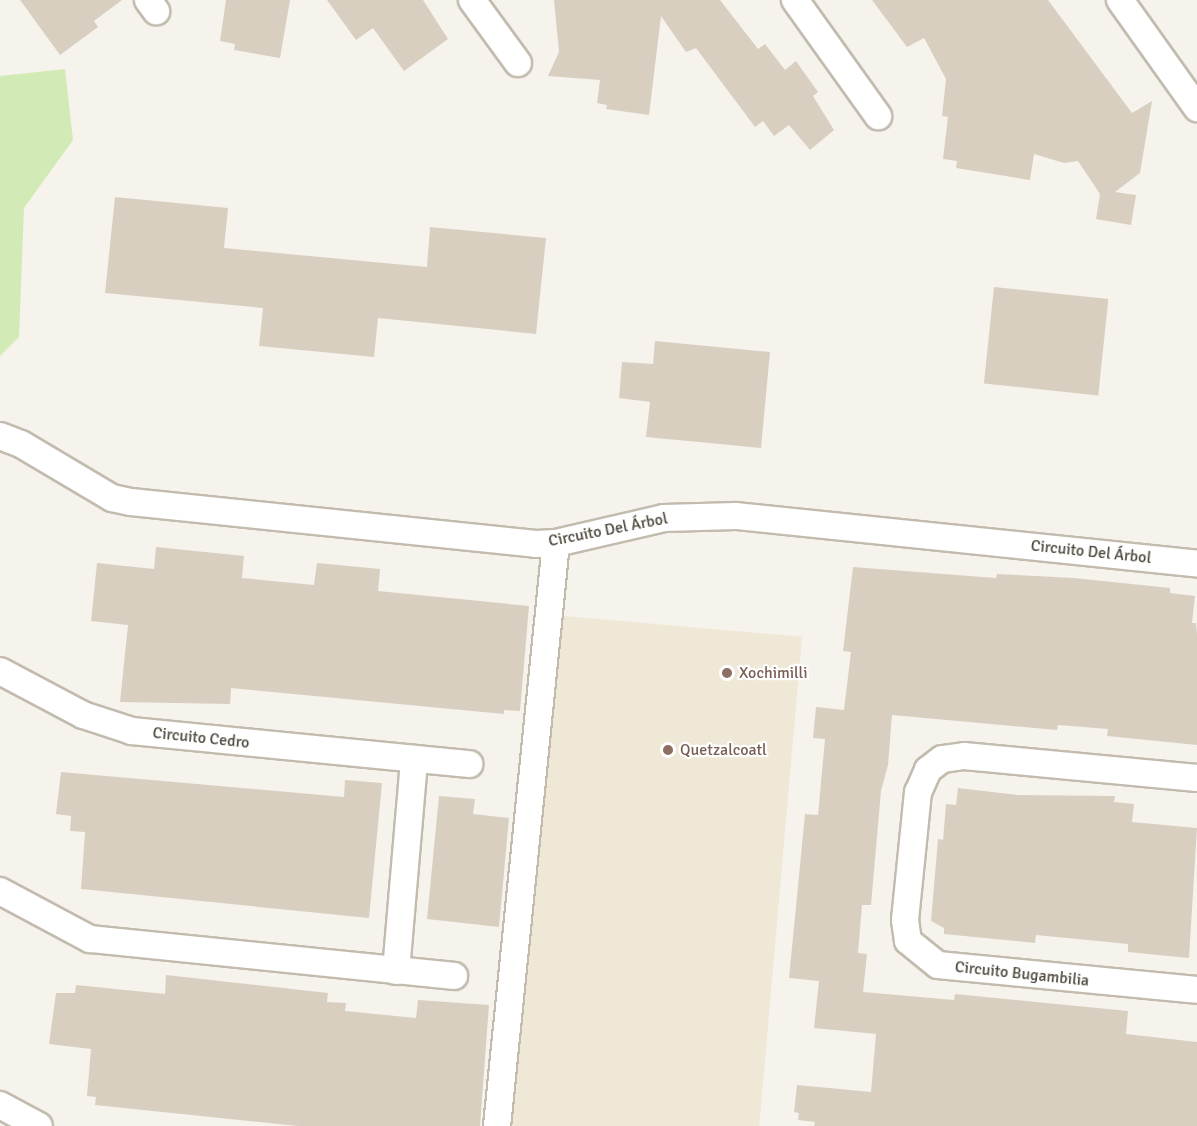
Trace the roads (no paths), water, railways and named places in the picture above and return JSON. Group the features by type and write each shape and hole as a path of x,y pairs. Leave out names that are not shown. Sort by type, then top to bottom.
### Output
{"street":[{"path":"472,0 518,63"},
{"path":"795,0 878,116"},
{"path":"1120,0 1197,108"},
{"name":"Circuito Del Árbol","path":"0,436 21,444 95,490 131,502 556,543 664,518 718,515 1197,564"},
{"path":"497,1126 556,543"},
{"name":"Circuito Cedro","path":"0,671 90,718 132,731 469,764"},
{"name":"Circuito Bugambilia","path":"1197,778 964,756 942,759 928,770 918,792 905,920 908,941 938,964 1197,990"},
{"path":"396,971 414,759"},
{"path":"0,891 90,939 454,976"},
{"path":"0,1105 39,1126"}],"place":[{"name":"Xochimilli","path":"727,673"},
{"name":"Quetzalcoatl","path":"668,750"}]}
